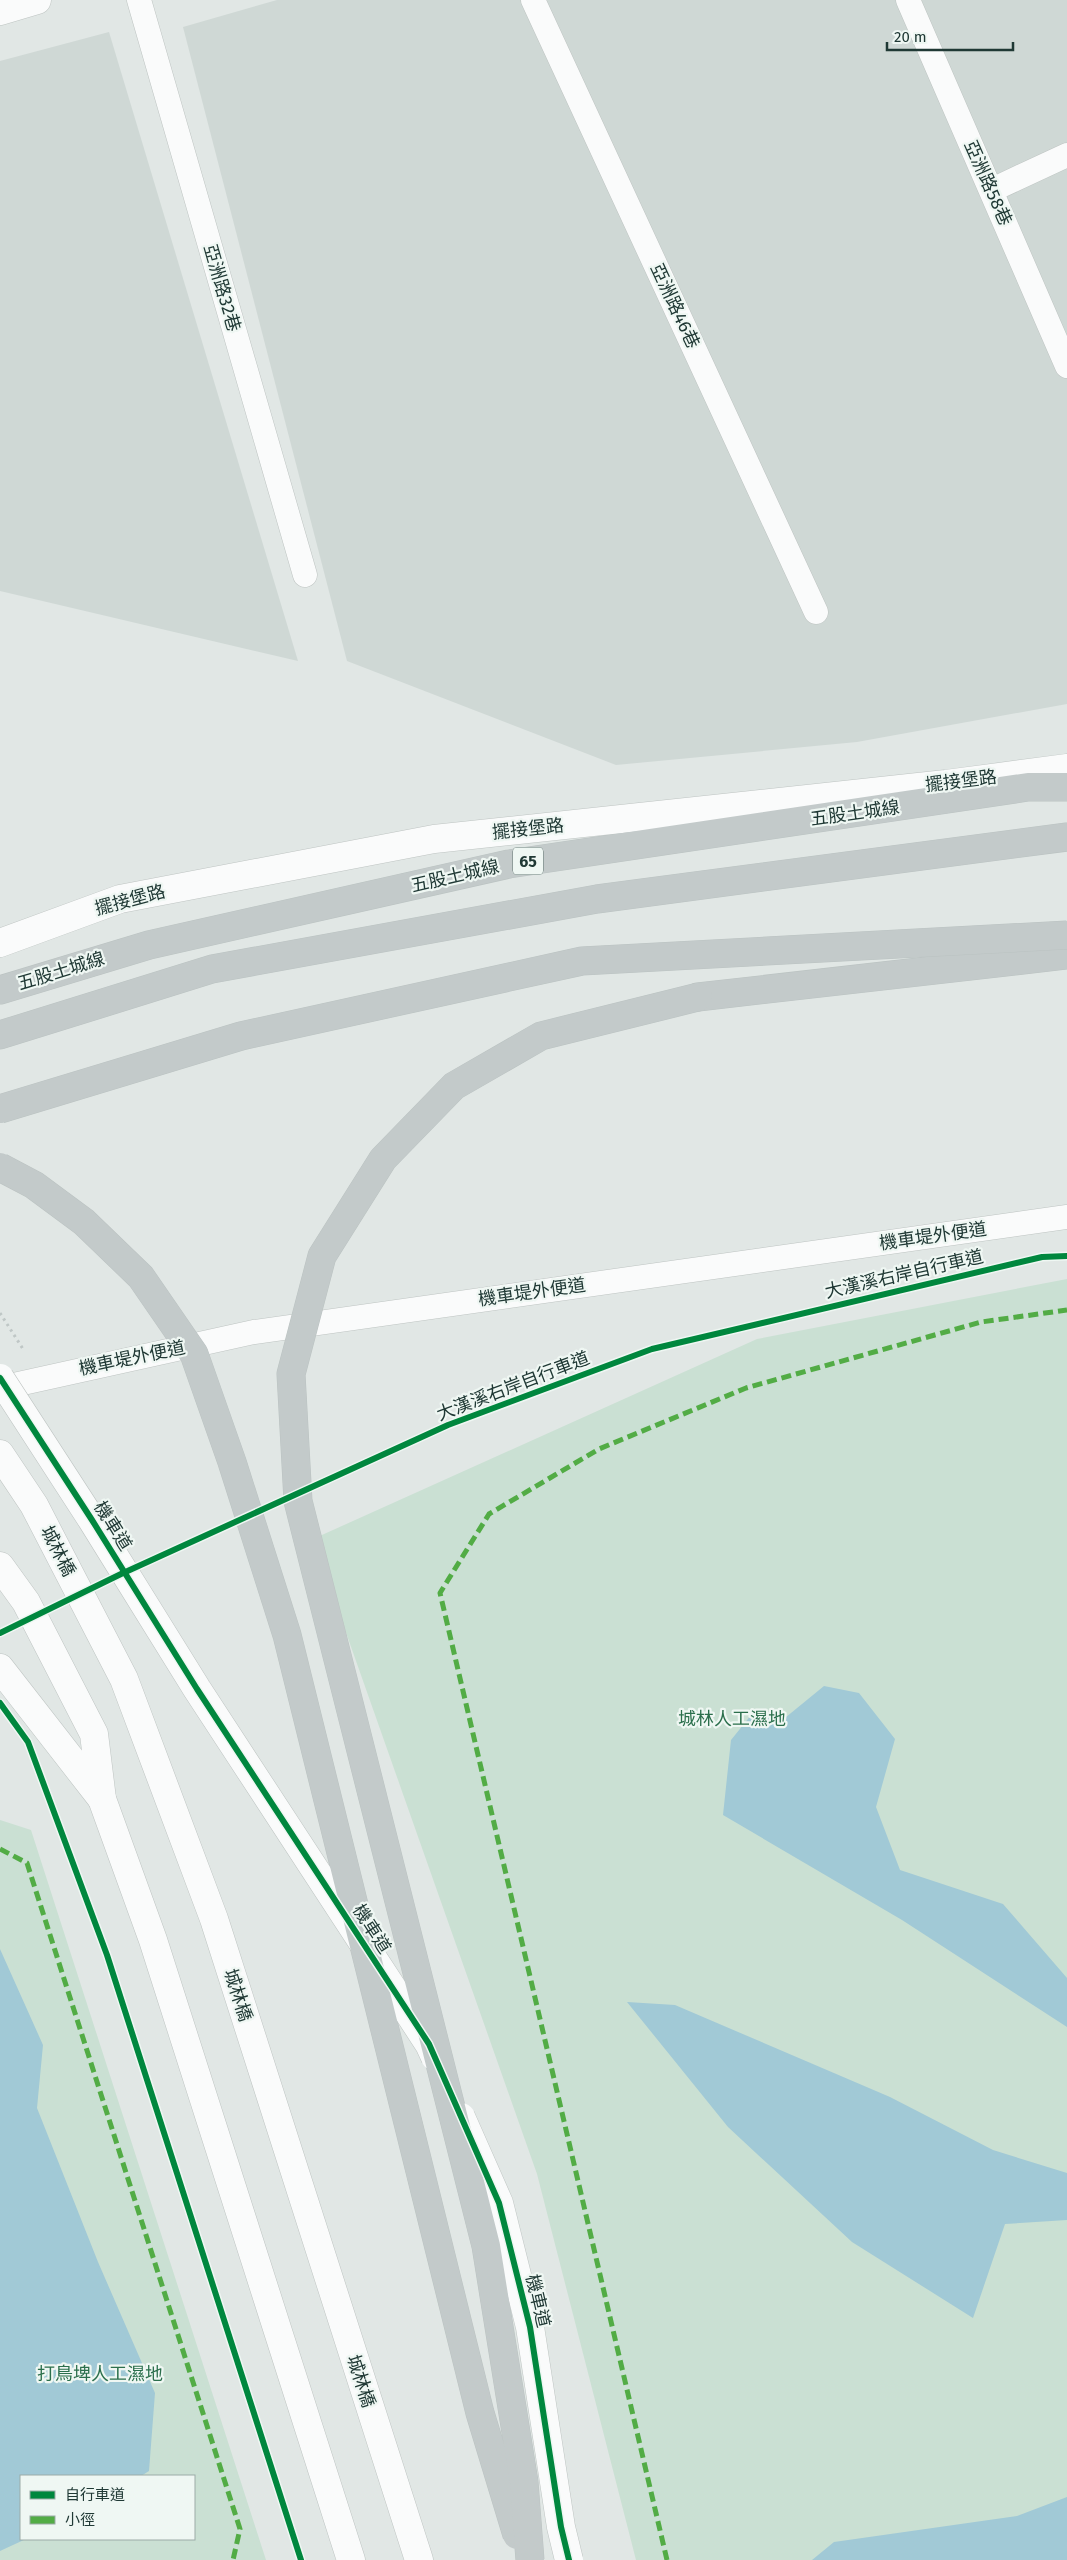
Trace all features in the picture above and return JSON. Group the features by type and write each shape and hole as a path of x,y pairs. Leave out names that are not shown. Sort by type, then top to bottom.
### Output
{"highway":[{"name":"五股土城線","path":"0,990 149,945 509,864 1028,787 1067,787"},
{"path":"0,1035 212,969 597,899 1067,837"},
{"path":"0,1109 241,1036 582,961 1067,935"},
{"path":"530,2560 524,2482 486,2246 298,1500 291,1374 322,1256 383,1159 454,1086 541,1036 698,997 1067,955"},
{"path":"0,1167 34,1185 84,1222 141,1277 194,1354 232,1462 287,1635 480,2412 524,2560"}],"street":[{"path":"0,11 37,0"},
{"name":"擺接堡路","path":"0,943 120,899 434,839 946,784 1067,768"},
{"name":"機車道","path":"0,1378 92,1520 197,1689 429,2044 499,2203 530,2327 561,2527 569,2560"},
{"name":"城林橋","path":"0,1454 34,1505 124,1679 214,1919 419,2560"},
{"path":"0,1566 26,1602 94,1734 102,1799 153,1940 350,2560"},
{"path":"0,1668 102,1799"}],"lane":[{"name":"亞洲路32巷","path":"139,0 305,575"},
{"name":"亞洲路46巷","path":"533,0 816,612"},
{"name":"亞洲路58巷","path":"908,0 1067,366"},
{"path":"992,190 1067,155"},
{"name":"機車堤外便道","path":"0,1388 254,1332 1067,1217"}],"shaded area":[{"path":"277,0 1067,0 1067,704 857,742 616,765 347,661 183,27"},
{"path":"109,32 298,661 0,591 0,61"}],"green space":[{"name":"城林人工濕地","path":"1067,1279 1067,2560 636,2560 537,2174 313,1539 757,1339"},
{"name":"打鳥埤人工濕地","path":"0,1820 31,1830 266,2560 0,2560"}],"water":[{"path":"824,1686 859,1693 895,1739 876,1807 900,1870 1003,1904 1067,1978 1067,2027 902,1920 723,1815 731,1740 756,1709 780,1722"},
{"path":"0,1949 43,2045 37,2108 98,2262 155,2393 149,2471 143,2475 20,2475 20,2540 24,2540 0,2551"},
{"path":"627,2002 675,2005 890,2097 993,2150 1067,2173 1067,2220 1005,2224 973,2318 852,2242 728,2127"},
{"path":"1067,2497 1067,2560 812,2560 834,2542 1017,2516"}],"marked path":[{"path":"667,2560 440,1593 489,1514 599,1449 746,1388 981,1322 1067,1310"},
{"path":"0,1849 27,1863 240,2529 233,2560"}],"cycle path":[{"name":"大漢溪右岸自行車道","path":"0,1633 121,1574 448,1425 652,1349 1042,1257 1067,1256"},
{"path":"0,1378 92,1520 197,1689 429,2044 499,2203 530,2327 561,2527 569,2560"},
{"path":"0,1703 28,1742 107,1955 301,2560"}]}
